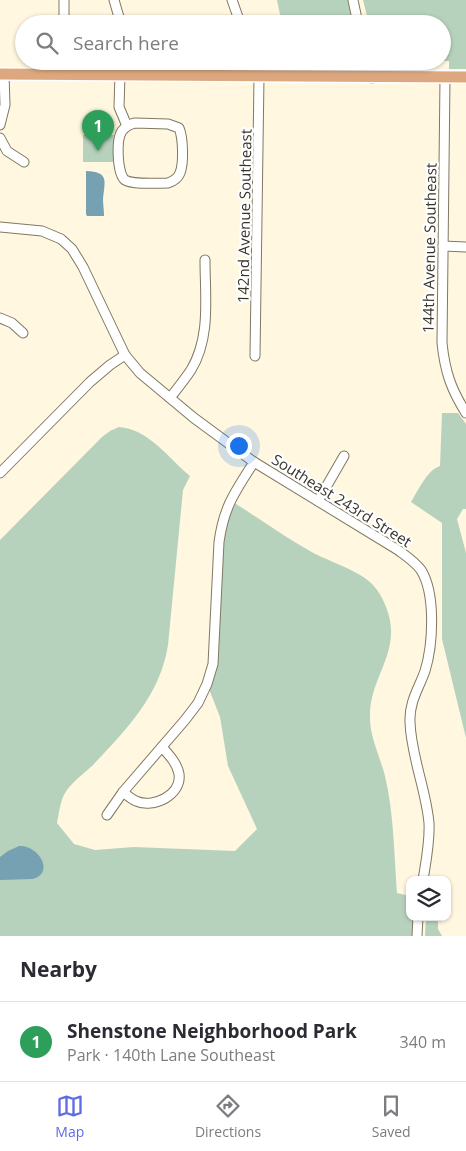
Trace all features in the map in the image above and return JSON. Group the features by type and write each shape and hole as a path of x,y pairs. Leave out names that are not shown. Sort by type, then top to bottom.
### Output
{"main road":[{"path":"2,74 372,78 466,77"}],"street":[{"path":"64,0 64,15"},
{"path":"114,0 118,15"},
{"path":"232,0 237,15"},
{"path":"354,0 356,15"},
{"path":"371,70 372,78"},
{"path":"0,125 5,105 2,74"},
{"path":"120,75 119,107 127,126"},
{"name":"142nd Avenue Southeast","path":"256,356 259,77"},
{"name":"144th Avenue Southeast","path":"445,78 442,343 448,380 466,412"},
{"path":"135,123 168,124 179,128 182,138 182,168 177,178 168,183 131,182 122,177 118,168 119,137 127,126 135,123"},
{"path":"0,138 7,151 24,162"},
{"name":"Southeast 243rd Street","path":"0,227 50,233 61,239 72,249 83,267 125,356 140,373 194,418 254,462 410,559 420,569 424,576 431,603 430,639 424,672 411,703 410,713 413,741 429,825 424,876"},
{"path":"443,246 466,247"},
{"path":"170,398 191,370 204,337 205,260"},
{"path":"0,318 12,323 22,334"},
{"path":"0,473 90,382 110,365 125,356"},
{"path":"318,501 344,456"},
{"path":"107,815 123,792 198,704 207,684 212,664 221,526 230,500 254,462"},
{"path":"123,792 136,802 148,803 159,801 171,795 178,785 179,775 175,762 162,747"},
{"path":"417,936 418,921"}],"green space":[{"path":"277,0 348,0 352,15 280,15"},
{"path":"363,0 466,0 466,69 451,69 451,15 367,15"},
{"path":"292,70 366,71 293,72"},
{"path":"83,135 114,135 113,162 83,162"},
{"path":"442,413 458,413 466,424 466,509 463,509 457,519 466,553 466,738 442,639 442,523 411,502 427,476 440,466"},
{"path":"119,427 140,433 158,446 190,476 183,490 168,645 158,680 140,711 117,739 65,793 57,823 74,844 95,850 134,847 235,851 257,829 228,766 220,717 207,684 219,542 230,500 317,555 343,566 368,580 384,602 391,628 390,645 373,695 370,725 388,790 397,893 406,895 406,921 418,921 417,936 0,936 0,540 110,431"},
{"path":"426,921 438,921 438,929 442,936 425,936"}],"water":[{"path":"86,171 99,173 104,178 104,216 87,216 86,214"},
{"path":"19,846 32,849 37,854 41,859 43,871 33,879 0,880 0,857"}],"place":[{"name":"Shenstone Neighborhood Park","path":"98,151"}]}
